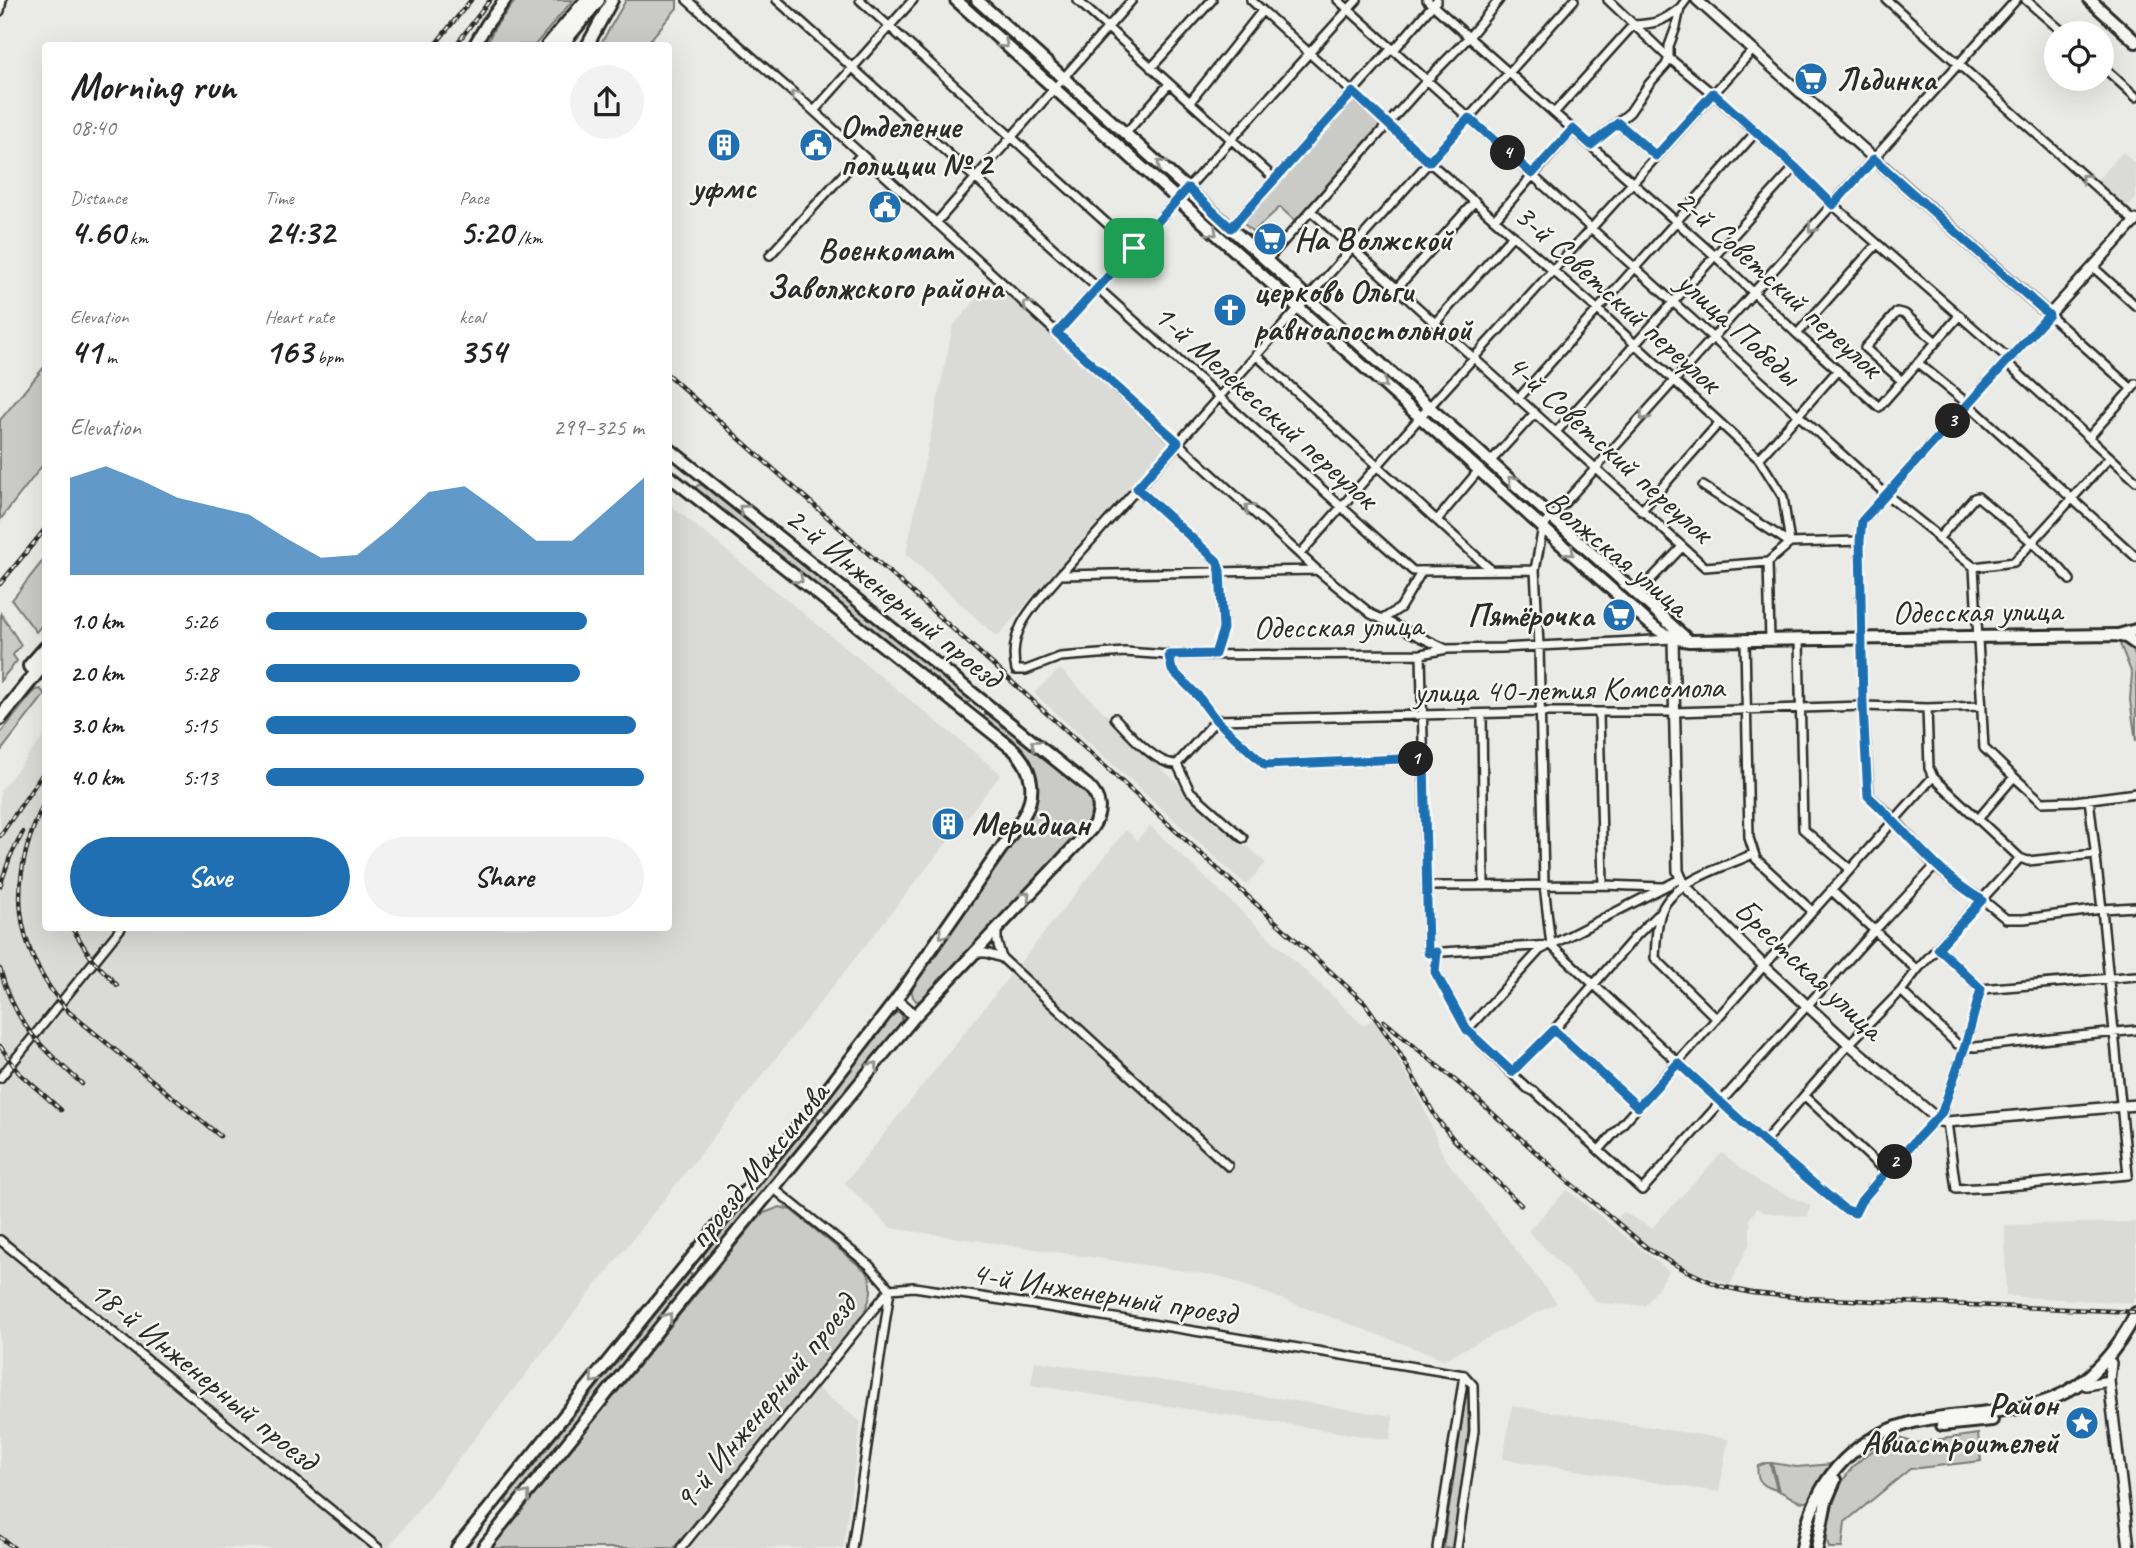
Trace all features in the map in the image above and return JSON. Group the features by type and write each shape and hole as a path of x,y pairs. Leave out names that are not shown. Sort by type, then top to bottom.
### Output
{"highway":[{"path":"551,42 587,0"},
{"path":"563,42 598,0"},
{"path":"0,704 42,653"},
{"path":"0,718 42,666"}],"main road":[{"path":"476,42 505,0"},
{"path":"589,42 611,0"},
{"name":"Волжская улица","path":"956,0 1657,630 1674,639 1689,641"},
{"name":"Волжская улица","path":"977,0 1689,641"},
{"path":"2090,0 2136,42"},
{"name":"2-й Инженерный проезд","path":"672,451 1088,786 1094,792 1100,807 1091,829"},
{"path":"683,486 696,471"},
{"name":"2-й Инженерный проезд","path":"672,478 1014,750 1024,762 1031,782 1030,803 1023,817"},
{"path":"2116,635 2136,630"},
{"name":"Одесская улица","path":"1689,641 2116,635 2136,643"},
{"path":"970,714 981,701"},
{"name":"проезд Максимова","path":"457,1548 813,1108 896,1000 1023,817"},
{"name":"проезд Максимова","path":"483,1548 705,1271 915,1016 1091,829"},
{"path":"896,1000 915,1016"},
{"path":"813,1108 829,1121"},
{"path":"691,1260 705,1271"},
{"path":"1802,1548 1809,1517 1828,1479 1844,1459 1862,1444 1890,1429 1913,1422 2021,1408 2052,1399 2086,1378 2122,1340 2136,1313"},
{"path":"1818,1548 1826,1501 1832,1485 1850,1461 1867,1448 1901,1431 2029,1413 2059,1403 2086,1385 2111,1363 2129,1342 2136,1328"},
{"path":"493,1503 509,1515"}],"street":[{"name":"1-й Мелекесский переулок","path":"777,0 1413,571 1422,571"},
{"path":"860,0 1134,248"},
{"path":"814,111 913,0"},
{"path":"1077,0 1275,179"},
{"path":"936,223 1132,0"},
{"path":"1151,68 1212,0"},
{"name":"3-й Советский переулок","path":"1251,0 1429,162 1598,310 1759,459 1783,497 1790,543"},
{"name":"улица Победы","path":"1338,0 1887,495 1974,567"},
{"path":"1057,333 1357,0"},
{"path":"1267,260 1387,124 1469,37 1499,0"},
{"path":"1059,575 1574,0"},
{"path":"1608,0 1669,58 1713,93 1833,205 1959,316 2136,481"},
{"path":"1554,113 1633,25 1655,24 1665,20 1686,0"},
{"path":"1697,0 2049,315 2134,387 2088,437"},
{"path":"1887,0 2135,222 1862,521 1860,541 1863,706 1868,796 1895,820 1936,866 2006,919 2136,907"},
{"path":"2016,0 1543,527 1535,569 1544,885 1551,945 1764,1142 1844,1209 1855,1213 1861,1201 1886,1172 1942,1121 2136,1105"},
{"path":"2026,0 2050,21"},
{"path":"690,1 1317,570 1371,614 1447,649"},
{"path":"1231,228 1432,2"},
{"name":"2-й Советский переулок","path":"1432,2 1879,407 1902,381"},
{"path":"1591,145 1635,106 1649,84 1666,65 1680,8"},
{"path":"1190,102 1262,10"},
{"path":"1300,554 1430,406 1753,50"},
{"path":"2114,77 2136,97"},
{"path":"1126,133 1169,84"},
{"path":"1618,123 1656,156"},
{"path":"1495,219 1573,129"},
{"path":"1518,399 1756,132"},
{"path":"770,255 861,155"},
{"path":"1556,432 1795,167"},
{"path":"1396,288 1475,201"},
{"name":"4-й Советский переулок","path":"1311,211 1705,566 1768,562"},
{"path":"1435,323 1513,235"},
{"path":"1797,334 1877,244"},
{"path":"2093,267 2136,306"},
{"path":"1936,342 1905,314 1897,312 1865,348 1902,381 1959,316"},
{"path":"1256,355 1491,569"},
{"path":"1918,363 1968,404 2136,557"},
{"path":"1759,459 1838,370"},
{"path":"1492,461 1535,413"},
{"path":"1641,510 1719,423"},
{"path":"2110,457 2014,562 1974,567 1984,748 2042,802 2136,793"},
{"path":"1437,520 1479,470"},
{"path":"1703,486 1790,543 1860,541"},
{"path":"1137,488 1217,561 1220,571 1223,629 1215,654"},
{"path":"1938,539 1974,498 1978,498 2032,542 2070,580"},
{"path":"1770,640 1768,562 1790,543"},
{"path":"1637,594 1682,547"},
{"path":"1383,619 1400,608 1422,571 1535,569"},
{"path":"1059,575 1317,570"},
{"name":"Одесская улица","path":"1059,575 1022,621 1013,657 1016,670 1026,670 1060,657 1125,652 1169,655 1421,654 1447,649 1674,639"},
{"path":"1674,639 1677,863 1682,882"},
{"path":"1799,640 1803,829 1850,869"},
{"path":"1745,641 1749,838 1753,854 1812,911"},
{"path":"1421,654 1428,953 1551,945"},
{"path":"1169,655 1172,670 1198,696 1216,720 1265,765 1424,758"},
{"name":"улица 40-летия Комсомола","path":"1216,720 1863,706 1982,706"},
{"path":"1927,708 1929,768 1933,777 2020,858 2028,861 2095,854"},
{"path":"1599,712 1603,885"},
{"path":"1482,714 1484,886"},
{"path":"1115,719 1164,762 1177,764"},
{"path":"1177,764 1216,720"},
{"path":"1177,764 1191,791 1243,838"},
{"path":"1600,1149 1933,777"},
{"path":"1979,818 2014,778"},
{"path":"1981,989 1942,1112 1956,1189 2128,1175 2089,799"},
{"path":"1467,1030 1540,950 1665,887 1753,854"},
{"path":"1764,1142 1849,1044 1901,991 2020,858"},
{"path":"1437,952 1435,972 1467,1030 1527,1088 1600,1149 1643,1190 1807,1005 1936,866"},
{"path":"1512,1072 1554,1030 1593,983 1662,910 1682,882"},
{"name":"Брестская улица","path":"1682,882 1763,965 1849,1044 1942,1121"},
{"path":"1426,886 1665,887"},
{"path":"1832,890 1917,970"},
{"path":"1662,910 1654,958 1717,1019"},
{"path":"997,927 997,943 1002,958"},
{"path":"0,1078 119,931"},
{"path":"1938,948 1981,989 2136,976"},
{"path":"971,954 986,953 1002,958 1228,1166"},
{"path":"1901,991 1958,1044 1965,1046 2136,1030"},
{"path":"1554,1030 1638,1107"},
{"path":"1805,1096 1886,1172"},
{"path":"773,1188 869,1265 890,1289 852,1548"},
{"name":"18-й Инженерный проезд","path":"0,1240 378,1548"},
{"name":"4-й Инженерный проезд","path":"890,1289 915,1287 1464,1375"},
{"name":"9-й Инженерный проезд","path":"681,1548 890,1289"},
{"path":"2111,1363 2109,1381 2129,1548"},
{"path":"1437,1548 1464,1375"},
{"path":"1457,1548 1474,1431 1472,1385 1464,1375"},
{"path":"2086,1385 2109,1381"}],"shaded area":[{"path":"516,0 573,0 538,42 488,42 495,27"},
{"path":"626,0 677,0 677,8 649,42 602,42"},
{"path":"963,0 974,0 1060,77 1054,83"},
{"path":"1067,83 1180,186 1175,191 1062,89"},
{"path":"1351,96 1382,123 1295,221 1280,207 1253,232 1240,220"},
{"path":"2123,152 2136,164 2136,198 2127,208 2096,181"},
{"path":"1189,195 1303,297 1297,302 1184,201"},
{"path":"991,282 1172,439 997,637 906,554 953,326"},
{"path":"1308,300 1427,407 1421,413 1302,306"},
{"path":"42,370 42,466 0,520 0,420"},
{"path":"1431,410 1550,518 1544,524 1425,417"},
{"path":"698,485 702,485 969,696 970,702 964,703 696,492"},
{"path":"672,506 1001,774 388,1548 0,1548 0,791 42,739 42,931 672,931"},
{"path":"1552,520 1680,635 1662,631 1546,526"},
{"path":"42,562 42,625 36,632 12,600"},
{"path":"1,614 21,645 13,655 17,661 0,681"},
{"path":"2118,639 2130,646 2136,659 2136,741 2130,700 2132,674"},
{"path":"1060,669 1152,760 1266,863 1246,885 1034,693"},
{"path":"35,690 42,691 42,698 0,752 0,734"},
{"path":"987,713 1085,790 1093,804 1092,821 924,1000 916,1001 911,989 1026,820 1035,781 982,718"},
{"path":"1150,826 1364,1026 1374,1018 1419,1097 1444,1157 1557,1303 1444,1359 1219,1276 891,1228 845,1183 1126,830 1137,840"},
{"path":"896,1013 902,1016 902,1024 828,1114 820,1106 888,1019"},
{"path":"815,1117 818,1122 710,1259 704,1259 704,1254"},
{"path":"1722,1153 1762,1184 1810,1205 1808,1217 1764,1212 1757,1208 1750,1218 1750,1242 1730,1285 1667,1261 1615,1221 1623,1212 1652,1228"},
{"path":"1567,1190 1669,1271 1645,1306 1598,1303 1528,1231"},
{"path":"780,1207 791,1210 867,1272 871,1284 869,1301 861,1318 674,1548 491,1548 758,1218"},
{"path":"2136,1222 2136,1295 2132,1303 2006,1296 2005,1225"},
{"path":"689,1273 693,1275 693,1279 512,1504 506,1503 507,1498"},
{"path":"1035,1361 1393,1416 1390,1440 1031,1385"},
{"path":"817,1388 861,1422 843,1548 688,1548"},
{"path":"1467,1388 1468,1444 1453,1548 1443,1548"},
{"path":"1512,1406 1728,1439 1719,1492 1503,1459"},
{"path":"1978,1434 1981,1461 1910,1469 1845,1522 1842,1548 1829,1548 1827,1532 1839,1488 1853,1466 1873,1450 1900,1438 1915,1443"},
{"path":"1770,1463 1777,1490 1764,1485 1759,1479 1758,1466"},
{"path":"1772,1463 1797,1467 1833,1464 1810,1501 1806,1502 1779,1491"}],"railway":[{"path":"437,42 471,0"},
{"path":"458,42 490,0"},
{"path":"672,379 999,670 1365,1003 1399,1052 1437,1119 1455,1141 1521,1205"},
{"path":"0,584 42,533"},
{"path":"0,836 42,775"},
{"path":"42,808 25,856 21,883 21,910 35,962 49,987 69,1012 220,1136"},
{"path":"0,886 10,857 23,832"},
{"path":"74,931 92,959 117,985"},
{"path":"0,969 14,1006 31,1033 82,1084"},
{"path":"1384,1021 1651,1251 1720,1286 1752,1293 1805,1298 2136,1312"},
{"path":"0,1046 19,1073 61,1110"},
{"path":"0,1537 14,1548"}],"place":[{"name":"Льдинка","path":"1811,79"},
{"name":"уфмс","path":"724,145"},
{"name":"Отделение полиции № 2","path":"816,145"},
{"name":"Военкомат Заволжского района","path":"885,207"},
{"name":"На Волжской","path":"1270,239"},
{"name":"церковь Ольги равноапостольной","path":"1230,310"},
{"name":"Пятёрочка","path":"1619,615"},
{"name":"Меридиан","path":"948,824"},
{"name":"Район Авиастроителей","path":"2082,1423"}],"route":[{"path":"1353,92 1429,162 1469,118 1532,174 1573,129 1591,145 1618,123 1656,156 1713,93 1833,205 1874,159 2049,315 1862,521 1860,541 1863,706 1868,796 1895,820 1936,866 1982,900 1938,948 1981,989 1942,1112 1861,1201 1855,1213 1844,1209 1764,1142 1678,1063 1638,1107 1554,1030 1512,1072 1467,1030 1435,972 1437,952 1428,953 1424,758 1265,765 1216,720 1198,696 1172,670 1169,655 1215,654 1223,629 1220,571 1217,561 1137,488 1178,442 1057,333 1134,248 1188,188 1231,228 1353,92"}]}
